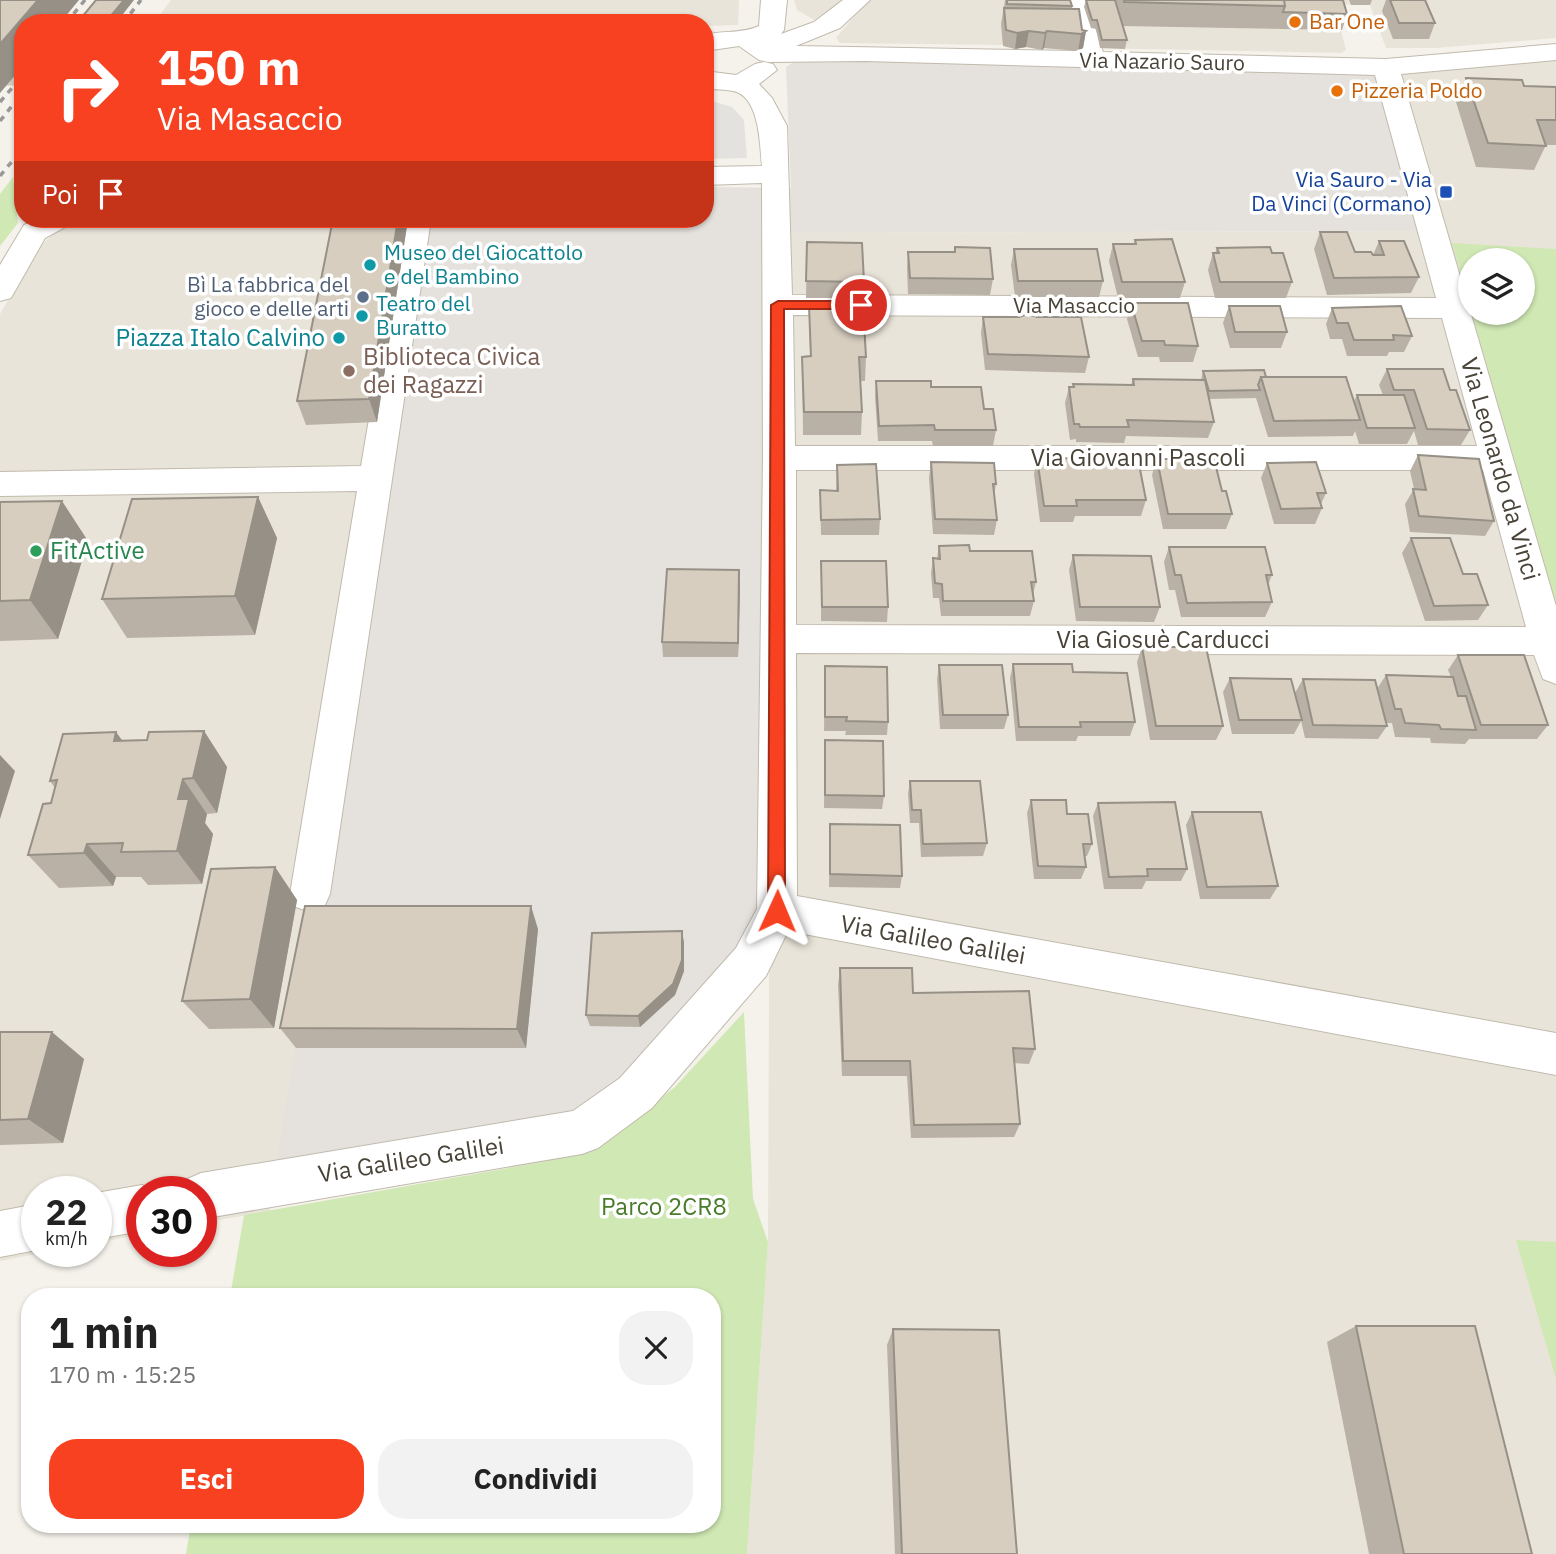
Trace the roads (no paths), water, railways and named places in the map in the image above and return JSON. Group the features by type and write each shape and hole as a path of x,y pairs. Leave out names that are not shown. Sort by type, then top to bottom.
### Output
{"street":[{"path":"714,81 741,82 759,75 766,68 760,47 771,30 774,0"},
{"path":"714,41 726,38 760,47 820,32 840,18 857,0"},
{"path":"1073,0 1086,32 1092,61"},
{"name":"Via Nazario Sauro","path":"760,47 1092,61 1386,67 1556,52"},
{"name":"Via Leonardo da Vinci","path":"1386,67 1552,655"},
{"path":"741,82 759,98 774,126 779,458 777,911"},
{"path":"714,176 776,174"},
{"path":"0,291 34,232 42,228"},
{"path":"310,894 416,228"},
{"name":"Via Masaccio","path":"778,305 1454,308"},
{"name":"Via Giovanni Pascoli","path":"779,458 1496,458"},
{"path":"0,484 378,478"},
{"name":"Via Giosuè Carducci","path":"778,639 1552,655"},
{"name":"Via Galileo Galilei","path":"217,1193 582,1132 636,1093 645,1083 751,962 777,911 1556,1054"},
{"path":"0,1234 21,1230"}],"tunnel":[{"path":"0,72 14,71"}],"railway":[{"path":"73,14 85,0"},
{"path":"130,14 141,0"},
{"path":"0,102 14,86"},
{"path":"0,121 14,103"},
{"path":"0,176 14,159"}],"place":[{"name":"Bar One","path":"1295,22"},
{"name":"Pizzeria Poldo","path":"1337,91"},
{"name":"Via Sauro - Via Da Vinci (Cormano)","path":"1446,192"},
{"name":"Museo del Giocattolo e del Bambino","path":"370,265"},
{"name":"Bì La fabbrica del gioco e delle arti","path":"363,297"},
{"name":"Teatro del Buratto","path":"362,316"},
{"name":"Piazza Italo Calvino","path":"339,338"},
{"name":"Biblioteca Civica dei Ragazzi","path":"349,371"},
{"name":"FitActive","path":"36,551"}],"park label":[{"name":"Parco 2CR8","path":"664,1207"}]}
